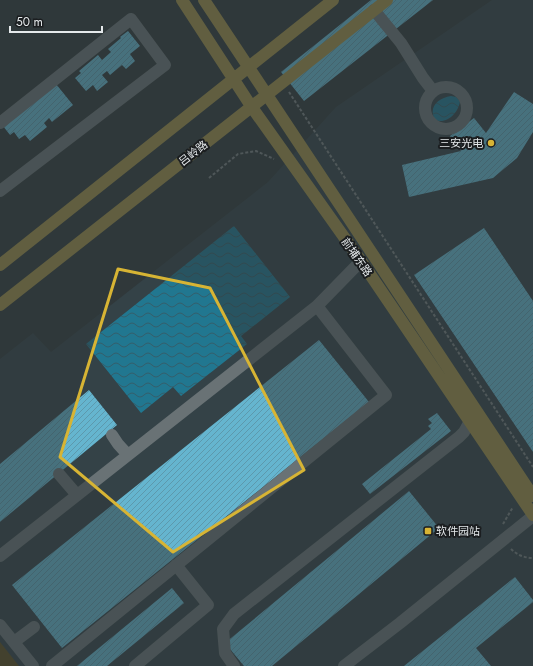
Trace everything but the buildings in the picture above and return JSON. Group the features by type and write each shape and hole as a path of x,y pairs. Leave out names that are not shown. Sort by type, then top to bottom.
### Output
{"main road":[{"name":"前埔东路","path":"182,0 252,106 361,262 533,515"},
{"name":"前埔东路","path":"204,0 533,496"},
{"path":"0,265 333,0"},
{"name":"吕岭路","path":"0,305 387,0"}],"street":[{"path":"374,10 401,43 433,91"},
{"path":"0,123 131,19 165,65 0,191"},
{"path":"0,556 317,306 361,262"},
{"path":"52,666 386,395 317,306"},
{"path":"234,666 225,653 223,629 234,614 459,437 464,432 470,421"},
{"path":"112,436 128,455"},
{"path":"59,474 77,495"},
{"path":"344,666 502,542 533,515"},
{"path":"135,666 208,605 176,565"},
{"path":"0,625 33,666"},
{"path":"14,642 34,627"}],"path":[{"path":"283,83 533,467"},
{"path":"209,178 238,154 256,151 275,160"},
{"path":"514,504 501,528 502,542 514,552 526,558 533,558"}],"highlighted area":[{"path":"118,269 210,288 304,470 173,552 60,457"}],"shaded area":[{"path":"492,0 533,0 533,666 0,666 0,359 33,333 51,352 268,182 336,107"},
{"path":"0,642 19,666 0,666"}],"water":[{"path":"451,96 456,97 460,101 455,113 444,121 435,120 433,111 438,101"},
{"path":"234,226 290,297 241,336 247,344 181,396 173,387 141,413 86,344"}],"place":[{"name":"三安光电","path":"491,143"},
{"name":"软件园站","path":"428,531"}]}
